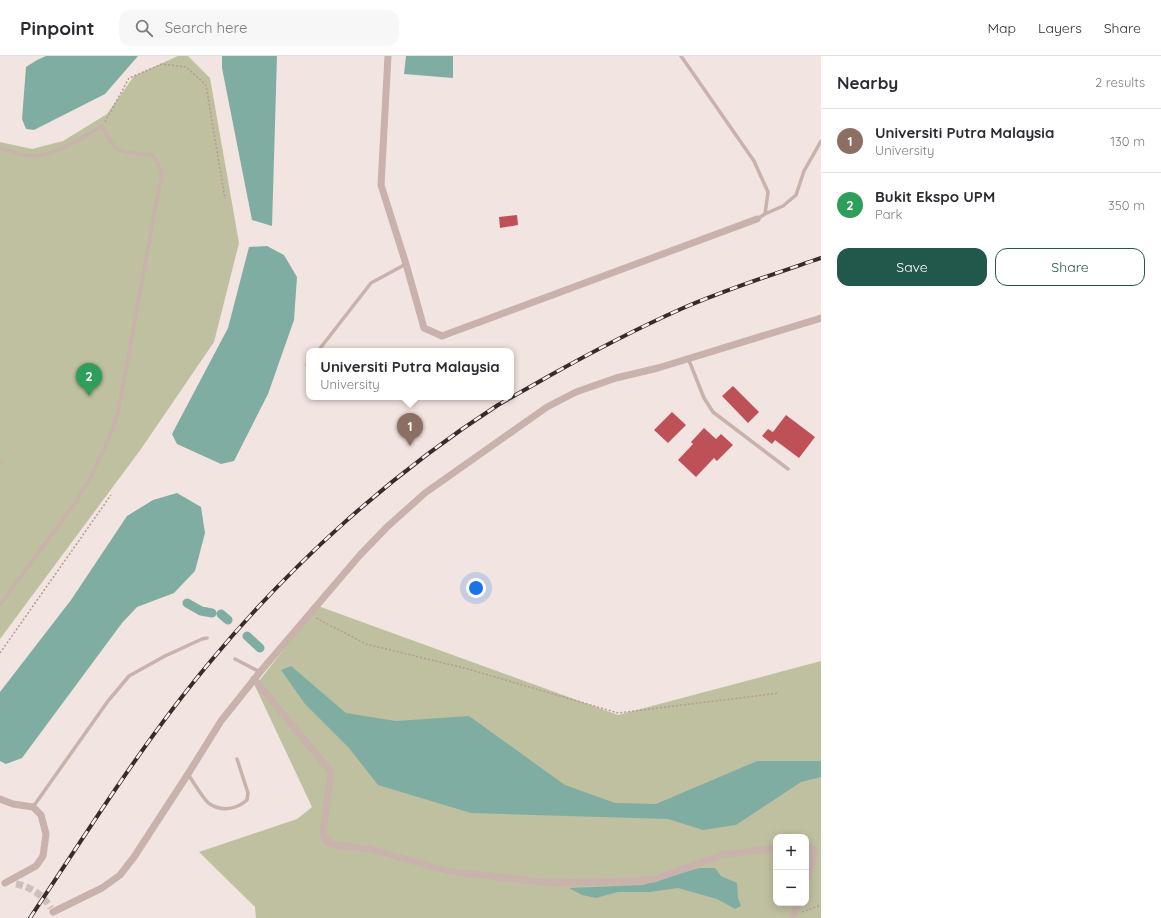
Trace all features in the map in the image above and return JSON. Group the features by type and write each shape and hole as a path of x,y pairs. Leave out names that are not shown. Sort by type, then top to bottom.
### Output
{"street":[{"path":"388,56 381,184 424,328 442,336 757,219"},
{"path":"53,913 102,888 120,876 134,857 221,721 254,679 387,526 424,493 548,407 576,392 616,378 658,368 821,318"},
{"path":"254,679 331,772 323,833 325,840 333,844 370,849 448,871 551,883 654,879 723,855 773,848"},
{"path":"0,799 13,804 33,807 41,815 46,834 43,856 36,866 3,884"},
{"path":"809,847 814,850 809,871"},
{"path":"3,884 16,884"},
{"path":"793,917 797,906"}],"lane":[{"path":"681,56 754,161 768,192 765,214"},
{"path":"0,148 24,155 41,155 56,151 102,126 116,150 153,155 162,172 118,412 112,431 92,475 75,503 0,605"},
{"path":"757,219 783,206 796,194 804,170 821,141"},
{"path":"320,348 371,283 406,264"},
{"path":"688,358 704,398 713,412 788,469"},
{"path":"33,807 108,701 129,676 165,656 207,638"},
{"path":"235,659 260,672"},
{"path":"188,774 209,804 224,810 241,806 247,800 248,793 237,759"}],"path":[{"path":"102,126 108,119 129,78 162,64 186,67 206,85 225,199"},
{"path":"0,653 111,495"},
{"path":"309,614 366,644 468,670 618,713 779,693"},
{"path":"793,917 821,905"}],"green space":[{"path":"178,56 188,56 210,78 239,243 214,342 141,449 0,639 0,142 32,149 63,141 107,114 134,76"},
{"path":"318,606 618,715 821,661 821,918 256,918 255,907 199,852 297,819 312,807 255,686"}],"water":[{"path":"46,56 138,56 105,94 34,130 26,129 22,119 26,67"},
{"path":"222,56 277,56 272,226 252,220 222,68"},
{"path":"406,56 453,56 453,78 404,74"},
{"path":"267,246 284,255 297,277 294,320 268,394 234,461 221,464 177,444 172,434 228,328 249,247"},
{"path":"177,493 201,507 205,533 195,571 174,593 137,607 122,623 22,758 6,764 0,761 0,692 71,600 127,516 153,500"},
{"path":"291,666 346,713 396,721 469,716 565,785 615,803 656,804 757,761 821,761 821,777 801,782 736,825 703,830 668,819 471,813 378,785 349,748 305,704 281,670"},
{"path":"699,868 715,868 721,876 737,883 738,898 741,906 735,909 717,899 678,888 650,892 618,892 596,898 582,895 569,888 643,885"}],"building":[{"path":"517,215 518,225 500,228 499,217"},
{"path":"733,386 759,412 748,423 722,396"},
{"path":"672,412 686,425 668,443 654,430"},
{"path":"786,415 815,437 799,458 775,440 772,444 762,436 768,429 773,432"},
{"path":"704,428 716,439 721,434 733,445 717,461 714,458 696,477 678,460 693,444 691,442"}],"waterway":[{"path":"187,603 201,611 212,613"},
{"path":"221,614 228,620"},
{"path":"247,636 260,648"}],"tunnel":[{"path":"16,884 27,887 36,892 51,908"}],"railway":[{"path":"514,396 598,350 681,309 751,282 821,258"},
{"path":"30,918 139,755 185,692 274,590 344,523 381,491 419,460 507,400"}],"place":[{"name":"Bukit Ekspo UPM","path":"89,396"},
{"name":"Universiti Putra Malaysia","path":"410,446"}]}
